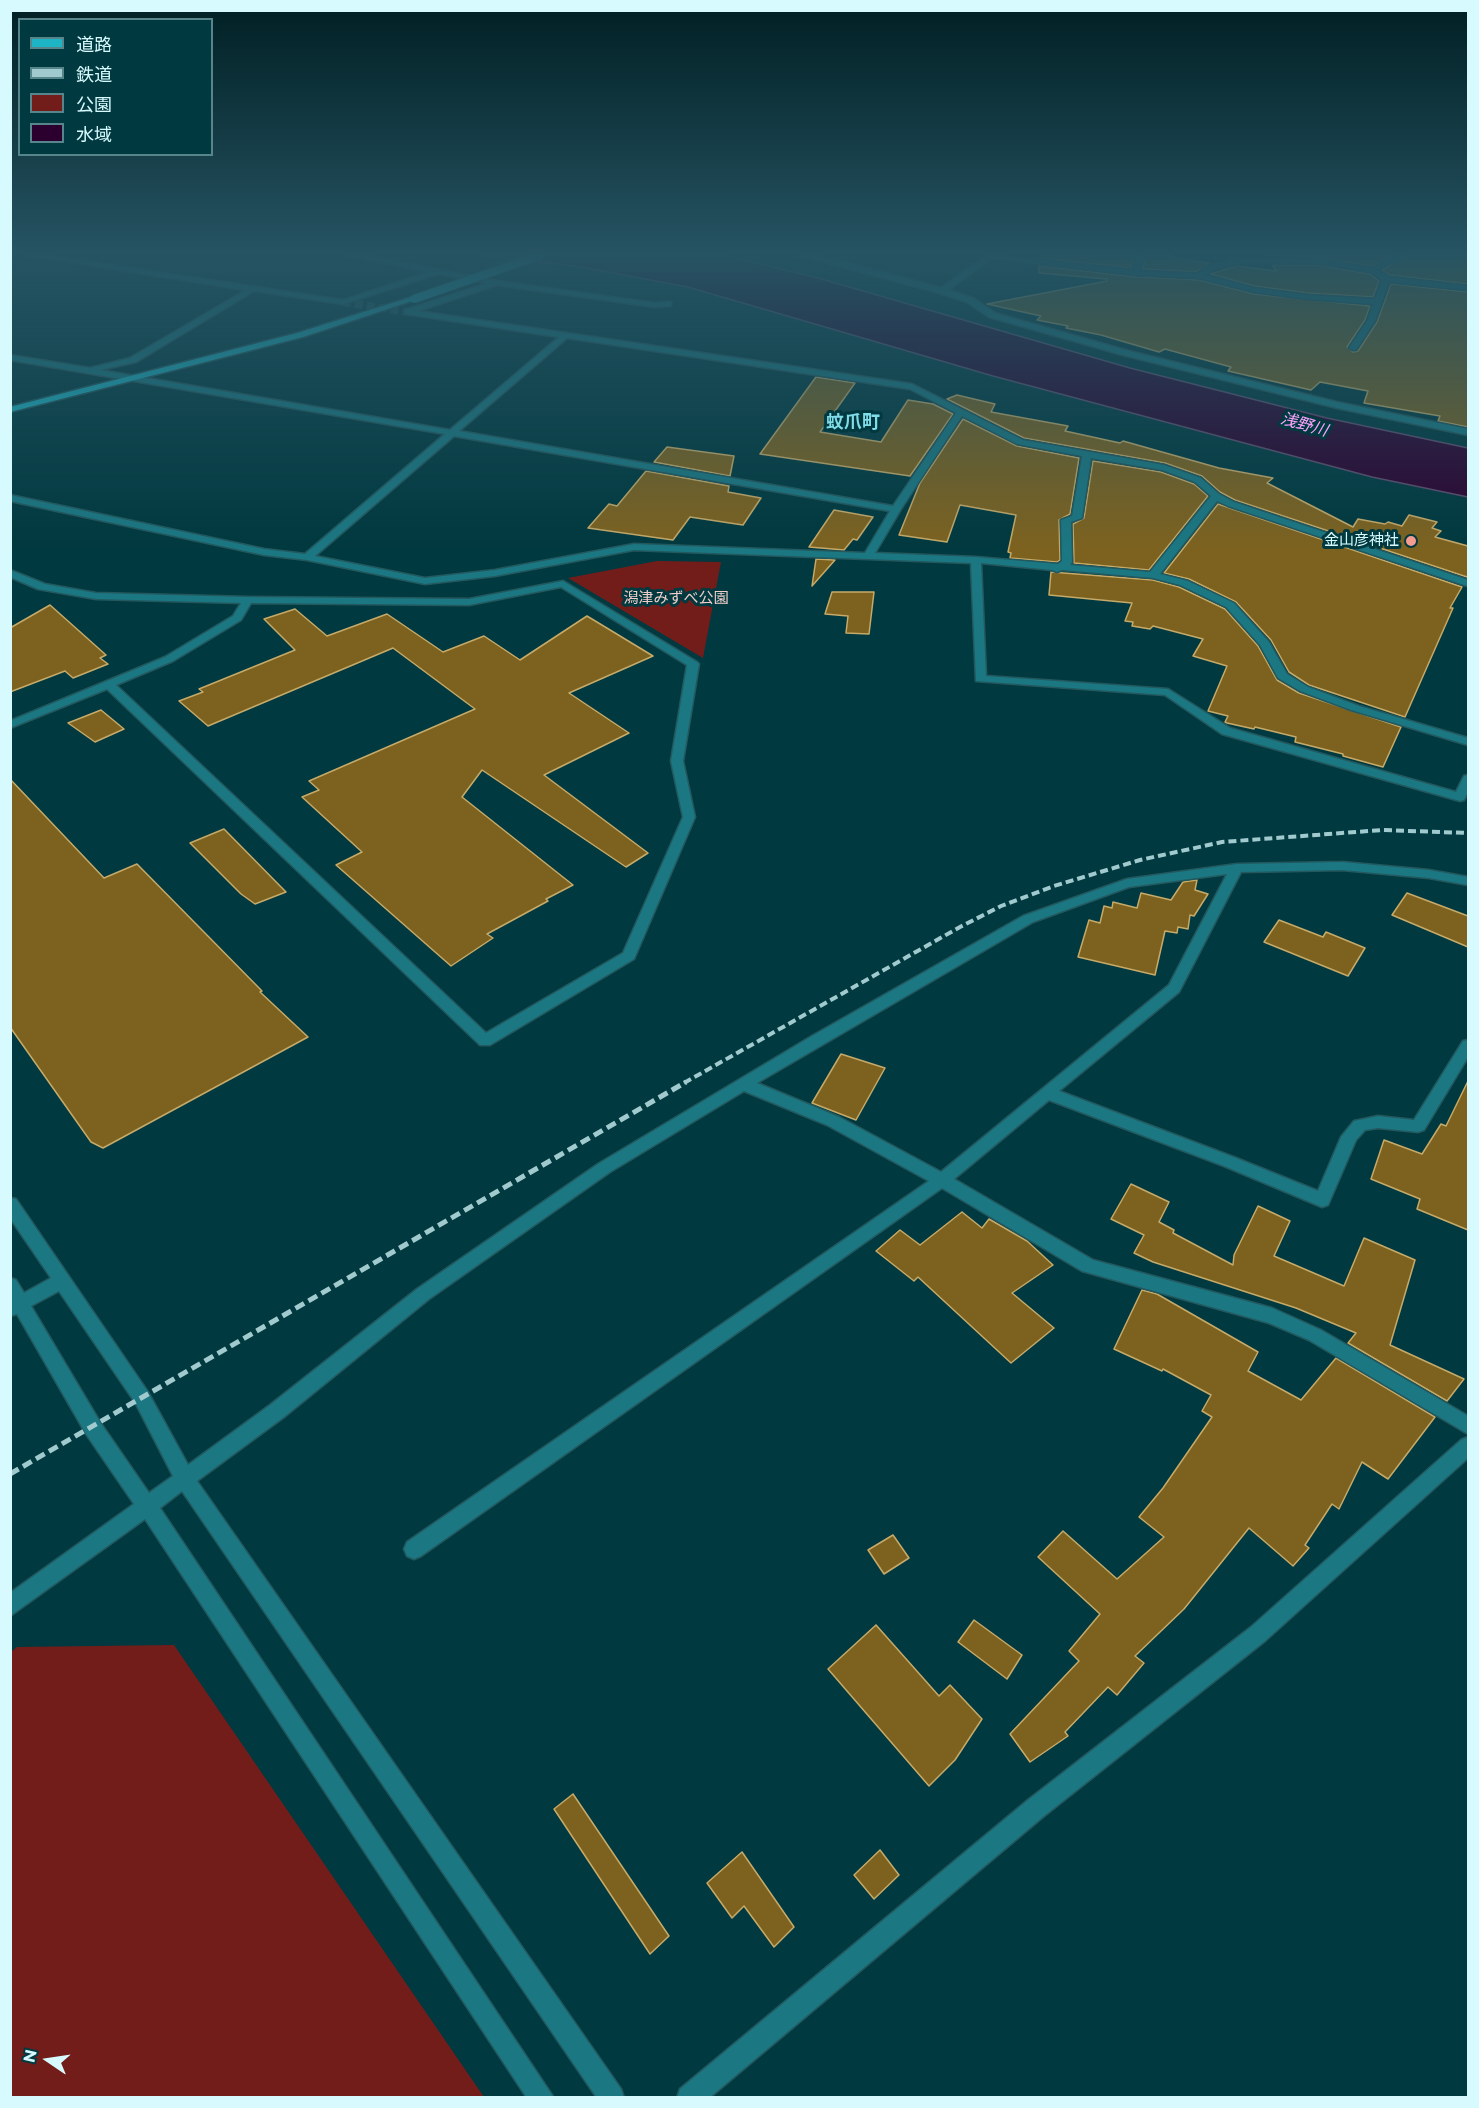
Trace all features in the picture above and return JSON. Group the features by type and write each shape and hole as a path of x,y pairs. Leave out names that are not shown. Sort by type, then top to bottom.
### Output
{"main road":[{"path":"10,400 199,353"},
{"path":"10,410 230,353"}],"street":[{"path":"88,370 133,360 144,353"},
{"path":"307,557 545,353"},
{"path":"688,353 912,387 1020,442 1164,468 1198,480 1216,496 1231,504 1468,583"},
{"path":"1128,353 1337,405 1468,432"},
{"path":"10,357 896,508"},
{"path":"868,557 896,508 960,413"},
{"path":"1058,569 1067,562 1066,520 1077,518 1087,454"},
{"path":"1153,575 1216,496"},
{"path":"10,498 264,552 307,557 425,581 495,573 634,547 688,547 868,557 976,560 1058,569 1098,569 1153,575 1184,583 1230,605 1265,644 1281,676 1304,689 1355,708 1468,742"},
{"path":"976,560 980,679 1168,692 1226,731 1460,797 1468,779"},
{"path":"10,573 42,587 96,596 248,600 470,602 563,584 693,664 677,761 688,817 629,956 485,1041 110,686"},
{"path":"10,725 110,686 169,659 237,618 248,600"},
{"path":"10,1606 277,1411 423,1294 604,1168 743,1084 1028,919 1127,883 1237,868 1342,866 1429,874 1468,881"},
{"path":"414,1549 942,1180 1174,988 1237,868"},
{"path":"1047,1093 1230,1162 1322,1200 1349,1137 1360,1125 1378,1122 1418,1126 1468,1045"},
{"path":"743,1084 833,1121 942,1180 1088,1266 1272,1316 1316,1335 1468,1426"},
{"path":"10,1204 142,1398 185,1479 612,2097"},
{"path":"16,1307 63,1281"},
{"path":"10,1285 16,1307 93,1428 542,2097"},
{"path":"689,2097 1036,1808 1258,1634 1468,1446"}],"green space":[{"name":"潟津みずべ公園","path":"657,561 721,562 703,658 568,578"},
{"path":"174,1645 484,2097 11,2097 11,1652 17,1647"}],"water":[{"name":"浅野川","path":"915,353 1079,353 1327,418 1468,448 1468,497 1372,477"}],"building":[{"path":"1181,353 1468,353 1468,427 1438,421 1440,416 1364,403 1368,391 1320,382 1311,390 1228,371 1231,367"},
{"path":"816,377 855,383 820,432 881,442 908,400 933,404 953,414 910,476 760,454"},
{"path":"957,395 995,404 991,412 1068,426 1065,431 1120,443 1123,441 1219,468 1273,478 1267,483 1353,527 1358,519 1402,526 1409,515 1437,522 1432,528 1441,531 1435,537 1468,546 1468,575 1467,577 1235,500 1220,492 1202,476 1165,463 1024,438 947,399"},
{"path":"963,419 1017,446 1079,458 1070,514 1059,520 1060,560 1057,562 1010,558 1011,553 1008,552 1016,515 960,505 947,542 899,535 920,483"},
{"path":"667,447 734,456 730,476 654,462"},
{"path":"1093,461 1161,472 1194,484 1208,496 1149,570 1074,563 1073,524 1084,518"},
{"path":"646,471 729,486 728,492 761,498 743,525 690,517 673,540 588,528 609,504 617,506"},
{"path":"1218,504 1462,587 1450,608 1453,608 1405,717 1309,685 1289,672 1271,640 1236,602 1189,579 1164,573"},
{"path":"834,510 873,517 857,540 853,539 844,550 809,547"},
{"path":"816,559 835,560 812,586"},
{"path":"1051,572 1153,580 1179,587 1225,609 1258,646 1277,680 1299,693 1401,727 1383,767 1295,742 1296,737 1225,722 1228,716 1208,711 1227,666 1193,656 1203,639 1153,626 1150,629 1132,626 1133,622 1125,621 1132,603 1049,595"},
{"path":"832,592 874,592 869,634 846,633 848,616 825,614"},
{"path":"50,605 106,655 100,658 108,664 73,678 65,671 10,692 10,628"},
{"path":"295,609 327,636 387,614 443,652 484,636 520,660 587,616 653,656 569,693 629,733 544,775 648,853 626,867 482,770 462,797 573,885 487,934 493,938 451,966 336,865 362,852 302,797 319,790 309,781 475,709 393,648 208,726 179,701 203,692 199,689 295,650 264,619"},
{"path":"101,710 124,729 95,742 68,723"},
{"path":"10,779 104,878 137,864 262,991 260,992 308,1037 103,1148 91,1142 10,1027"},
{"path":"224,829 286,892 255,904 241,894 190,843"},
{"path":"1197,880 1195,890 1208,894 1194,916 1190,915 1188,929 1178,927 1177,933 1165,931 1155,975 1078,957 1089,920 1100,923 1104,906 1112,908 1113,902 1137,908 1141,893 1171,900 1183,882"},
{"path":"1407,893 1468,916 1468,947 1392,915"},
{"path":"1279,920 1323,937 1326,932 1365,948 1348,976 1264,942"},
{"path":"841,1054 885,1068 856,1120 812,1103"},
{"path":"1468,1081 1468,1230 1417,1209 1420,1199 1371,1179 1384,1140 1422,1154 1441,1124 1446,1126"},
{"path":"1131,1184 1169,1202 1159,1222 1174,1230 1173,1233 1233,1265 1234,1255 1258,1206 1290,1221 1274,1256 1344,1286 1364,1238 1415,1260 1390,1345 1464,1379 1447,1401 1348,1343 1356,1333 1296,1308 1153,1262 1134,1253 1144,1235 1111,1219"},
{"path":"962,1212 982,1228 989,1219 1027,1241 1053,1265 1012,1293 1054,1328 1011,1363 918,1277 914,1281 876,1251 900,1230 920,1245"},
{"path":"1142,1290 1157,1294 1258,1352 1248,1371 1301,1400 1336,1358 1435,1417 1388,1479 1362,1462 1339,1509 1332,1504 1305,1545 1309,1548 1293,1566 1249,1528 1184,1609 1135,1656 1144,1663 1117,1695 1108,1687 1065,1732 1068,1736 1030,1762 1010,1734 1079,1661 1069,1651 1100,1614 1038,1557 1063,1531 1117,1579 1164,1537 1139,1517 1163,1488 1212,1417 1202,1411 1211,1395 1163,1369 1162,1371 1114,1349"},
{"path":"893,1535 909,1558 884,1574 868,1550"},
{"path":"974,1620 1022,1655 1007,1679 958,1642"},
{"path":"876,1625 939,1696 950,1685 982,1719 955,1760 929,1786 828,1669"},
{"path":"573,1794 669,1936 650,1954 554,1809"},
{"path":"880,1850 899,1875 874,1899 854,1875"},
{"path":"742,1852 794,1927 774,1947 744,1906 732,1918 707,1883"}],"railway":[{"path":"684,1083 960,927 1001,906 1054,886 1140,860 1222,842 1382,830 1468,833"},
{"path":"10,1474 686,1082"}],"place":[{"name":"金山彦神社","path":"1411,541"}],"district":[{"name":"蚊爪町","path":"853,423"}]}
